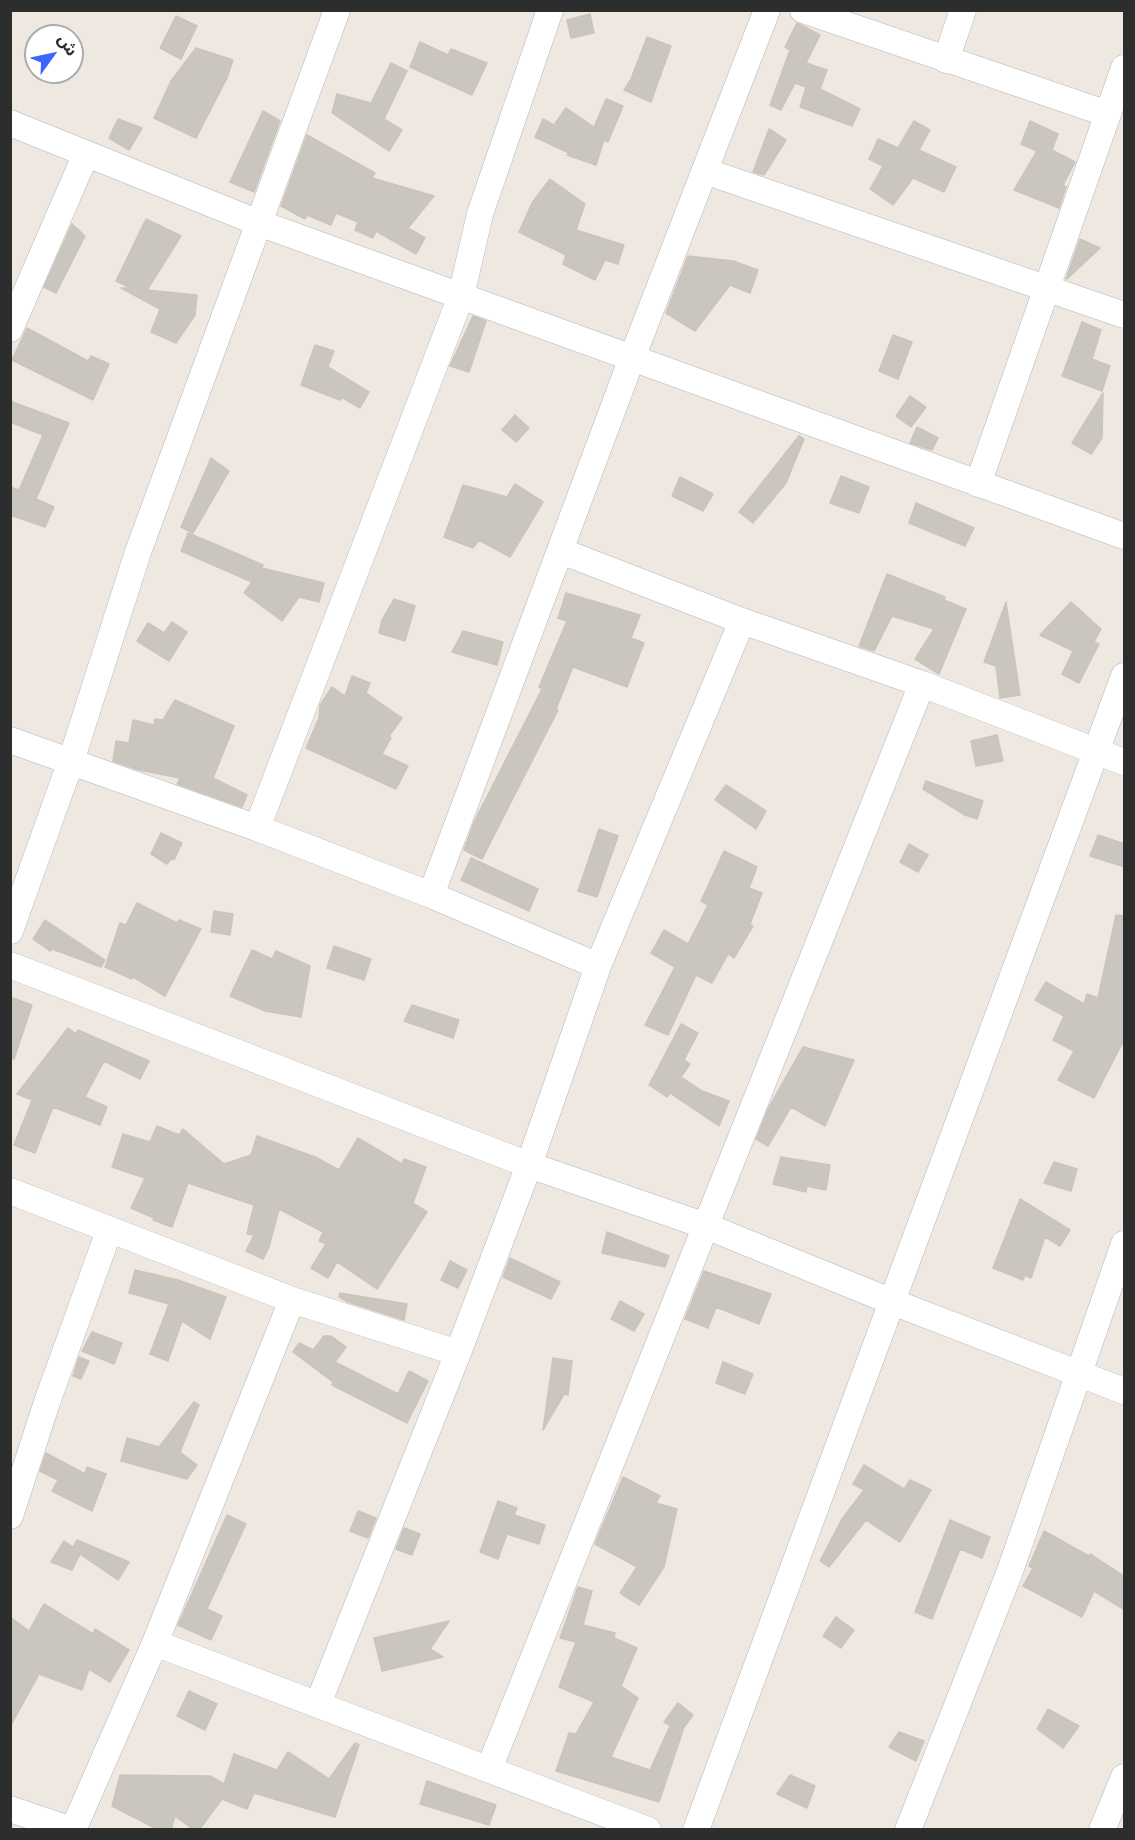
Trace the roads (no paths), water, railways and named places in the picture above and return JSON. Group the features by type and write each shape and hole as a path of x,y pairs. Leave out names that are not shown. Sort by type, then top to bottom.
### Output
{"street":[{"path":"10,931 71,761 138,552 337,10"},
{"path":"257,828 461,296 480,214 550,10"},
{"path":"431,895 632,358 767,10"},
{"path":"803,10 1108,114"},
{"path":"946,60 963,10"},
{"path":"978,484 1125,68"},
{"path":"10,123 259,223 1125,536"},
{"path":"10,329 86,154"},
{"path":"705,171 1125,315"},
{"path":"561,551 742,621 922,684 1125,762"},
{"path":"318,1704 458,1353 529,1166 598,966 742,621"},
{"path":"696,1830 890,1301 1099,752 1125,676"},
{"path":"489,1769 922,684"},
{"path":"10,741 257,828 431,895 598,966"},
{"path":"10,964 529,1166 706,1226 890,1301 1125,1391"},
{"path":"10,1191 292,1300 458,1353"},
{"path":"10,1516 47,1402 109,1231"},
{"path":"908,1830 1010,1571 1125,1244"},
{"path":"10,1809 73,1830 155,1643 292,1300"},
{"path":"155,1643 648,1830"},
{"path":"1102,1830 1125,1777"}]}
